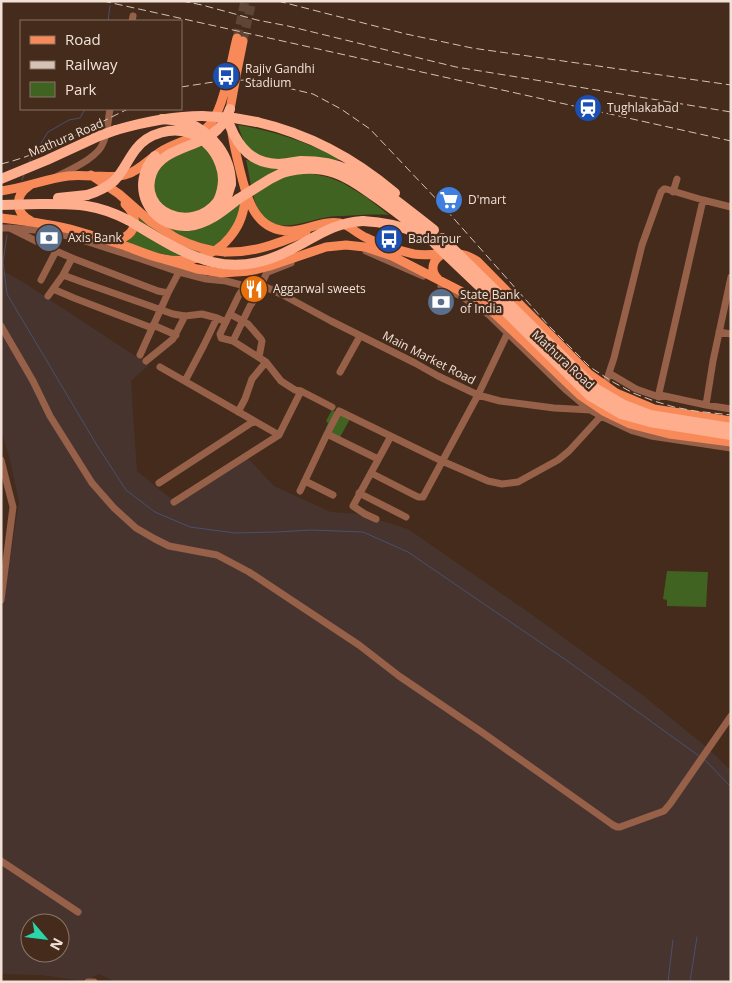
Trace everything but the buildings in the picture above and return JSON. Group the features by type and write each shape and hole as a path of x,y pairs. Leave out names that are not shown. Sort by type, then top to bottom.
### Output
{"highway":[{"path":"230,109 221,126 214,133 188,146 163,154 149,163 143,180 143,193 148,205 156,214 169,222 182,226 196,224 208,220 270,179 291,170 314,168 330,171 357,183 432,241"},
{"name":"Mathura Road","path":"1,179 98,136 135,124 162,119 184,116 234,118 272,125 296,133 334,150 368,171 400,197 595,388 624,406 650,415 731,428"},
{"path":"162,119 186,122 198,128 213,139 225,158 231,177 230,190 224,204 208,220"},
{"path":"230,126 238,143 254,157 270,163 310,161 339,166 380,189 434,230"},
{"path":"1,204 39,199 81,197 95,193 108,186 118,176 137,147 143,142 154,135 173,130 200,138 214,151 220,162 224,175 223,188 218,200 209,210 199,216 182,218 171,215 158,205 150,190 150,178 163,154"},
{"name":"Mathura Road","path":"1,204 73,204 98,208 115,214 190,255 207,261 225,264 248,264 265,261 292,249 325,230 343,224 375,222 398,226 416,232 432,241 590,396 621,414 650,422 731,435"}],"main road":[{"path":"1,190 14,189 68,176 112,176 126,175 134,172 163,154 165,149 194,136 206,128 213,119 227,90 232,74 230,44 240,39 241,71 232,74"},
{"path":"227,90 230,126 244,187 255,213 262,221 272,227 289,231 322,225"},
{"path":"91,175 126,199 156,226 193,246 209,250 244,252 269,246 322,225"},
{"path":"32,185 23,192 18,206 22,215 33,222"},
{"path":"110,187 131,211 134,218 134,226 127,236 120,240 110,241"},
{"path":"163,259 185,260 201,257 226,242 238,225 243,213 244,187"},
{"name":"Mathura Road","path":"1,218 57,226 197,269 222,273 269,269 326,246 355,245 383,252 480,302 601,413 630,424 669,434 731,442"},
{"name":"Mathura Road","path":"322,225 336,223 344,225 366,238 411,253 425,255 447,252 463,254 473,258 589,374 616,393 654,409 731,421"},
{"path":"440,281 434,274 433,265 439,256 447,252"},
{"path":"480,302 498,282"}],"street":[{"path":"50,180 85,161 102,147 110,110"},
{"path":"85,161 87,170 91,175"},
{"path":"673,192 677,179"},
{"path":"606,385 642,245 661,192 666,189 731,207"},
{"path":"660,395 659,391 663,372 703,200"},
{"path":"1,228 77,231"},
{"path":"10,228 72,258 129,280 168,292"},
{"path":"43,231 73,237 198,278 245,286 261,285"},
{"path":"233,342 242,320 269,269 324,251 344,248 359,249 408,269 464,298 488,314 565,389 590,410"},
{"path":"41,280 56,251"},
{"path":"48,296 72,258"},
{"path":"140,355 179,272"},
{"path":"63,275 173,314 186,316 202,314 226,322"},
{"path":"706,405 731,277"},
{"name":"Main Market Road","path":"261,285 478,395 500,401 554,408 590,410 601,413"},
{"path":"245,286 226,322 220,336 221,338 233,342 259,357 266,362 281,381 295,390 301,391 332,407"},
{"path":"53,289 176,335"},
{"path":"230,314 242,320 262,340 259,357"},
{"path":"146,360 176,335 186,316"},
{"path":"185,381 217,318"},
{"path":"1,326 33,381 50,416 92,484 136,528 169,546 217,555 249,572 359,645 399,676 613,825 617,827 664,810 729,721"},
{"path":"370,473 423,497 478,395 508,332"},
{"path":"719,332 731,334"},
{"path":"340,372 360,336"},
{"path":"238,412 252,379 266,362"},
{"path":"160,367 279,434"},
{"path":"609,373 636,389 658,397 660,395 731,409"},
{"path":"174,502 279,434 301,391"},
{"path":"300,491 339,411 442,462 495,483 518,482 563,456 601,413 633,431 651,436 731,448"},
{"path":"159,483 254,421"},
{"path":"327,434 378,459"},
{"path":"376,519 353,508 391,436"},
{"path":"1,460 13,507 1,600"},
{"path":"1,470 10,506 5,527 1,575"},
{"path":"305,481 333,495"},
{"path":"359,494 406,518"},
{"path":"1,861 78,912"},
{"path":"88,982 94,982"}],"shaded area":[{"path":"1,270 23,282 149,365 131,381 137,471 174,501 244,454 274,486 331,512 360,514 408,529 534,616 644,696 704,745 731,770 731,982 116,982 99,974 84,981 40,975 1,974 1,617 19,502 1,429"}],"green space":[{"path":"238,125 292,138 342,160 273,160 262,157 252,152 244,143"},
{"path":"199,145 212,156 220,174 216,198 203,210 186,215 170,211 159,202 153,188 153,181 162,163"},
{"path":"246,160 328,177 343,183 366,197 389,215 334,216 294,225 276,225 269,222 259,211"},
{"path":"241,201 237,220 232,228 214,246 202,253 190,256 177,256 151,251 123,242 138,215 175,242 180,235 164,226"},
{"path":"332,410 350,419 338,441 326,428 328,423 326,421"},
{"path":"667,571 708,572 706,607 667,606 667,600 663,599"}],"waterway":[{"path":"108,20 110,6"},
{"path":"29,162 48,132 69,120 80,118 84,110"},
{"path":"22,180 24,175"},
{"path":"7,235 3,262 7,294 98,447 126,490 155,512 190,527 235,533 311,530 363,532 408,552 566,660 699,756"},
{"path":"705,760 731,787"},
{"path":"690,982 697,937"},
{"path":"668,982 673,940"}],"tunnel":[{"path":"237,38 245,1"},
{"path":"243,41 252,1"}],"railway":[{"path":"103,1 731,141"},
{"path":"182,1 456,67 731,112"},
{"path":"278,1 406,34 472,48 731,85"},
{"path":"182,87 220,81 258,81 313,94 341,109 370,129 440,203 549,326 590,367 633,393 654,401 695,411 731,415"},
{"path":"1,164 50,147 126,110"}],"place":[{"name":"Rajiv Gandhi Stadium","path":"226,76"},
{"name":"Tughlakabad","path":"588,108"},
{"name":"D'mart","path":"449,200"},
{"name":"Axis Bank","path":"49,238"},
{"name":"Badarpur","path":"389,239"},
{"name":"Aggarwal sweets","path":"254,289"},
{"name":"State Bank of India","path":"441,302"}]}
